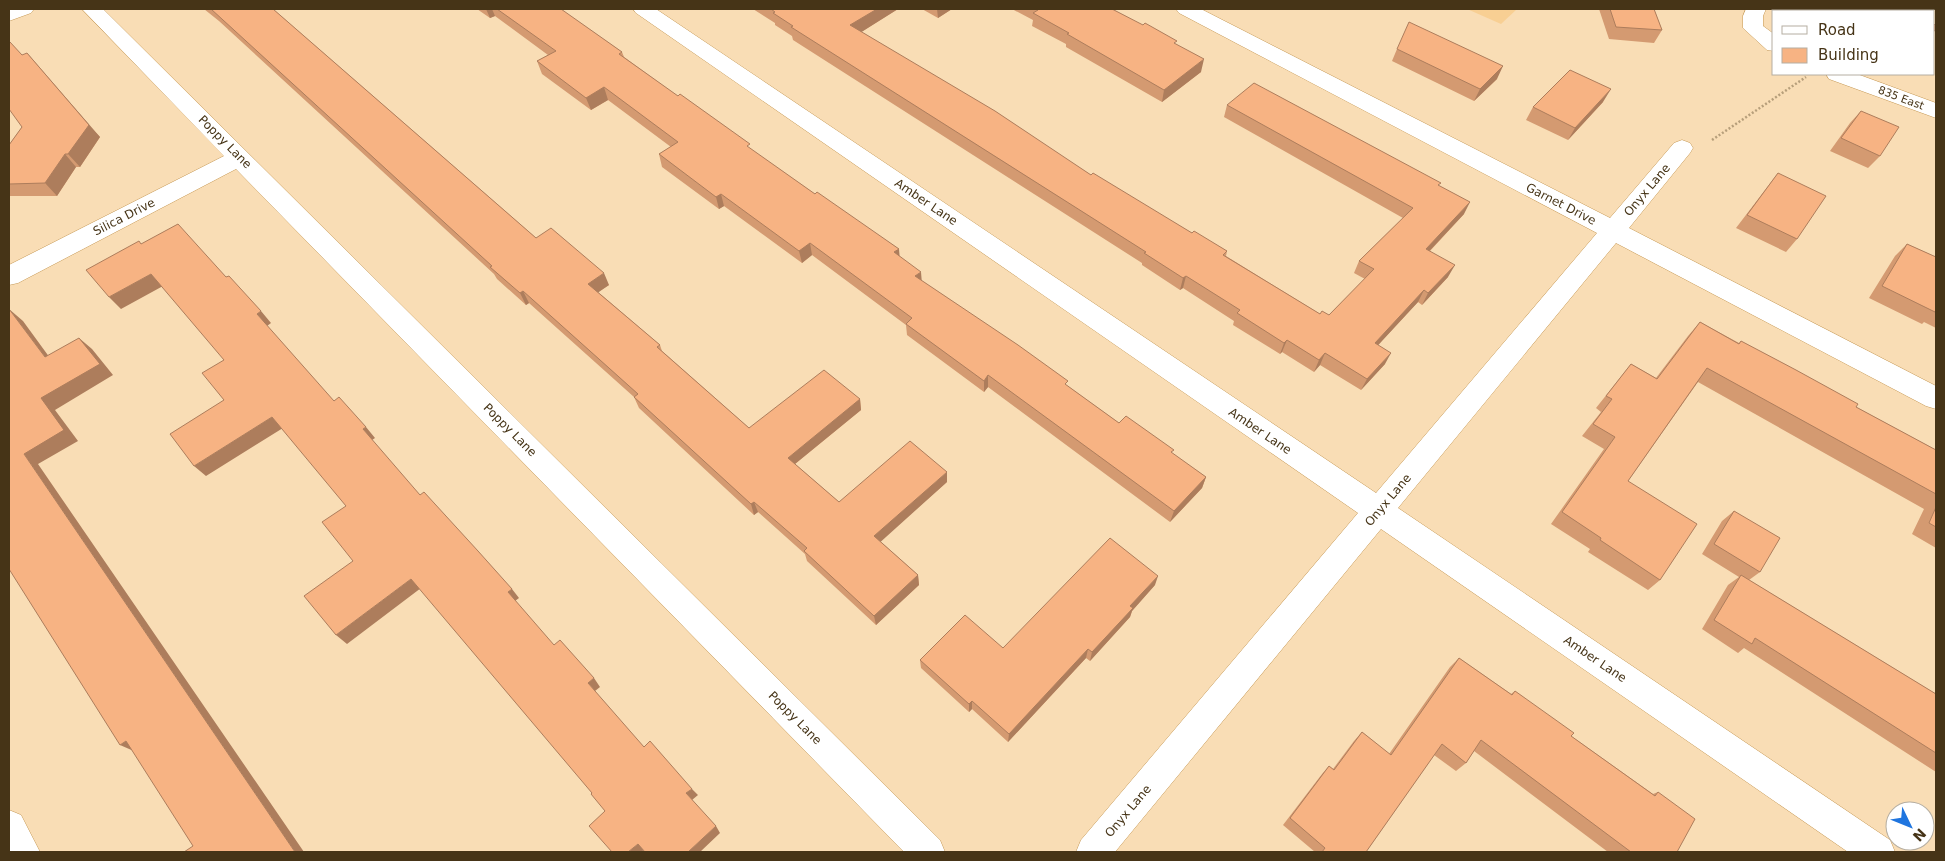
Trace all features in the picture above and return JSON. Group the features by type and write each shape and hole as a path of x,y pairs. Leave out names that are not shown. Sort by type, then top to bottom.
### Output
{"street":[{"path":"9,15 24,9"},
{"name":"Poppy Lane","path":"92,9 928,852"},
{"name":"Amber Lane","path":"643,9 1878,852"},
{"name":"Garnet Drive","path":"1186,9 1936,398"},
{"path":"1755,19 1772,42"},
{"name":"835 East","path":"1841,75 1936,111"},
{"name":"Onyx Lane","path":"1093,852 1682,148"},
{"name":"Silica Drive","path":"9,276 240,157"},
{"path":"9,827 23,852"}],"path":[{"path":"1682,148 1696,151 1810,75"}],"shaded area":[{"path":"1467,9 1517,9 1501,24"}],"building":[{"path":"211,9 273,9 536,238 551,228 604,273 588,284 660,345 657,347 749,428 824,370 860,399 788,458 839,502 910,441 947,472 874,536 918,575 874,616 804,551 807,548 754,502 751,504 634,397 638,394 523,291 520,293 490,267 492,266"},
{"path":"497,9 561,9 622,52 619,54 678,96 680,94 750,144 747,146 815,194 817,192 899,249 894,252 921,272 915,276 1068,381 1065,384 1119,423 1126,416 1174,450 1171,452 1206,477 1174,511 988,375 984,381 906,324 912,318 810,243 799,251 721,194 716,197 659,154 678,142 604,87 586,98 537,61 556,51"},
{"path":"771,9 877,9 850,25 995,111 1091,175 1093,173 1192,233 1194,231 1227,251 1223,255 1320,314 1322,311 1329,315 1374,269 1359,261 1413,208 1227,105 1254,83 1441,183 1438,185 1470,202 1426,249 1455,265 1428,293 1424,290 1375,343 1391,353 1367,379 1325,353 1319,360 1287,340 1284,343 1237,313 1240,310 1186,276 1183,278 1144,253 1146,252 791,27 793,26 773,13 775,12"},
{"path":"1036,9 1112,9 1143,25 1145,23 1177,41 1174,43 1204,59 1164,90 1033,13 1038,10"},
{"path":"1610,9 1654,9 1662,30 1616,27"},
{"path":"1409,22 1503,66 1480,89 1397,49"},
{"path":"10,42 22,55 27,53 89,125 68,154 65,154 45,183 9,184 9,145 22,127 9,109"},
{"path":"1570,70 1611,89 1575,128 1533,107"},
{"path":"1861,111 1899,127 1880,156 1841,138"},
{"path":"1778,173 1826,196 1797,239 1747,215"},
{"path":"178,224 226,277 229,276 261,311 257,314 334,401 339,397 366,427 363,429 420,495 424,492 512,589 508,592 554,645 560,640 594,678 588,683 644,747 650,741 692,789 686,793 716,826 688,852 645,852 638,844 628,852 612,852 589,826 605,811 592,793 411,579 336,635 304,596 353,561 322,522 346,506 272,417 194,466 170,434 224,400 202,373 224,360 151,274 109,297 86,270 139,241 141,244"},
{"path":"1907,244 1936,257 1935,312 1882,286"},
{"path":"9,309 45,357 79,338 100,364 41,398 64,430 24,454 295,852 184,852 193,846 126,741 120,745 9,569"},
{"path":"1700,322 1739,344 1741,341 1796,370 1858,404 1856,407 1936,450 1936,494 1707,368 1628,481 1697,524 1660,580 1600,540 1601,538 1562,512 1615,437 1593,424 1612,399 1606,396 1631,364 1657,379"},
{"path":"1936,507 1936,527 1929,523"},
{"path":"1734,511 1780,538 1760,572 1714,544"},
{"path":"1110,538 1158,576 1130,606 1133,608 1092,652 1088,649 1009,734 972,701 969,704 920,660 965,615 1003,648"},
{"path":"1741,575 1936,694 1936,753 1755,638 1752,644 1714,620"},
{"path":"1459,658 1512,695 1515,691 1574,733 1571,736 1655,796 1658,792 1695,819 1677,852 1631,852 1481,740 1466,763 1442,744 1366,852 1322,852 1325,848 1290,818 1329,766 1334,770 1362,732 1391,755"}]}
